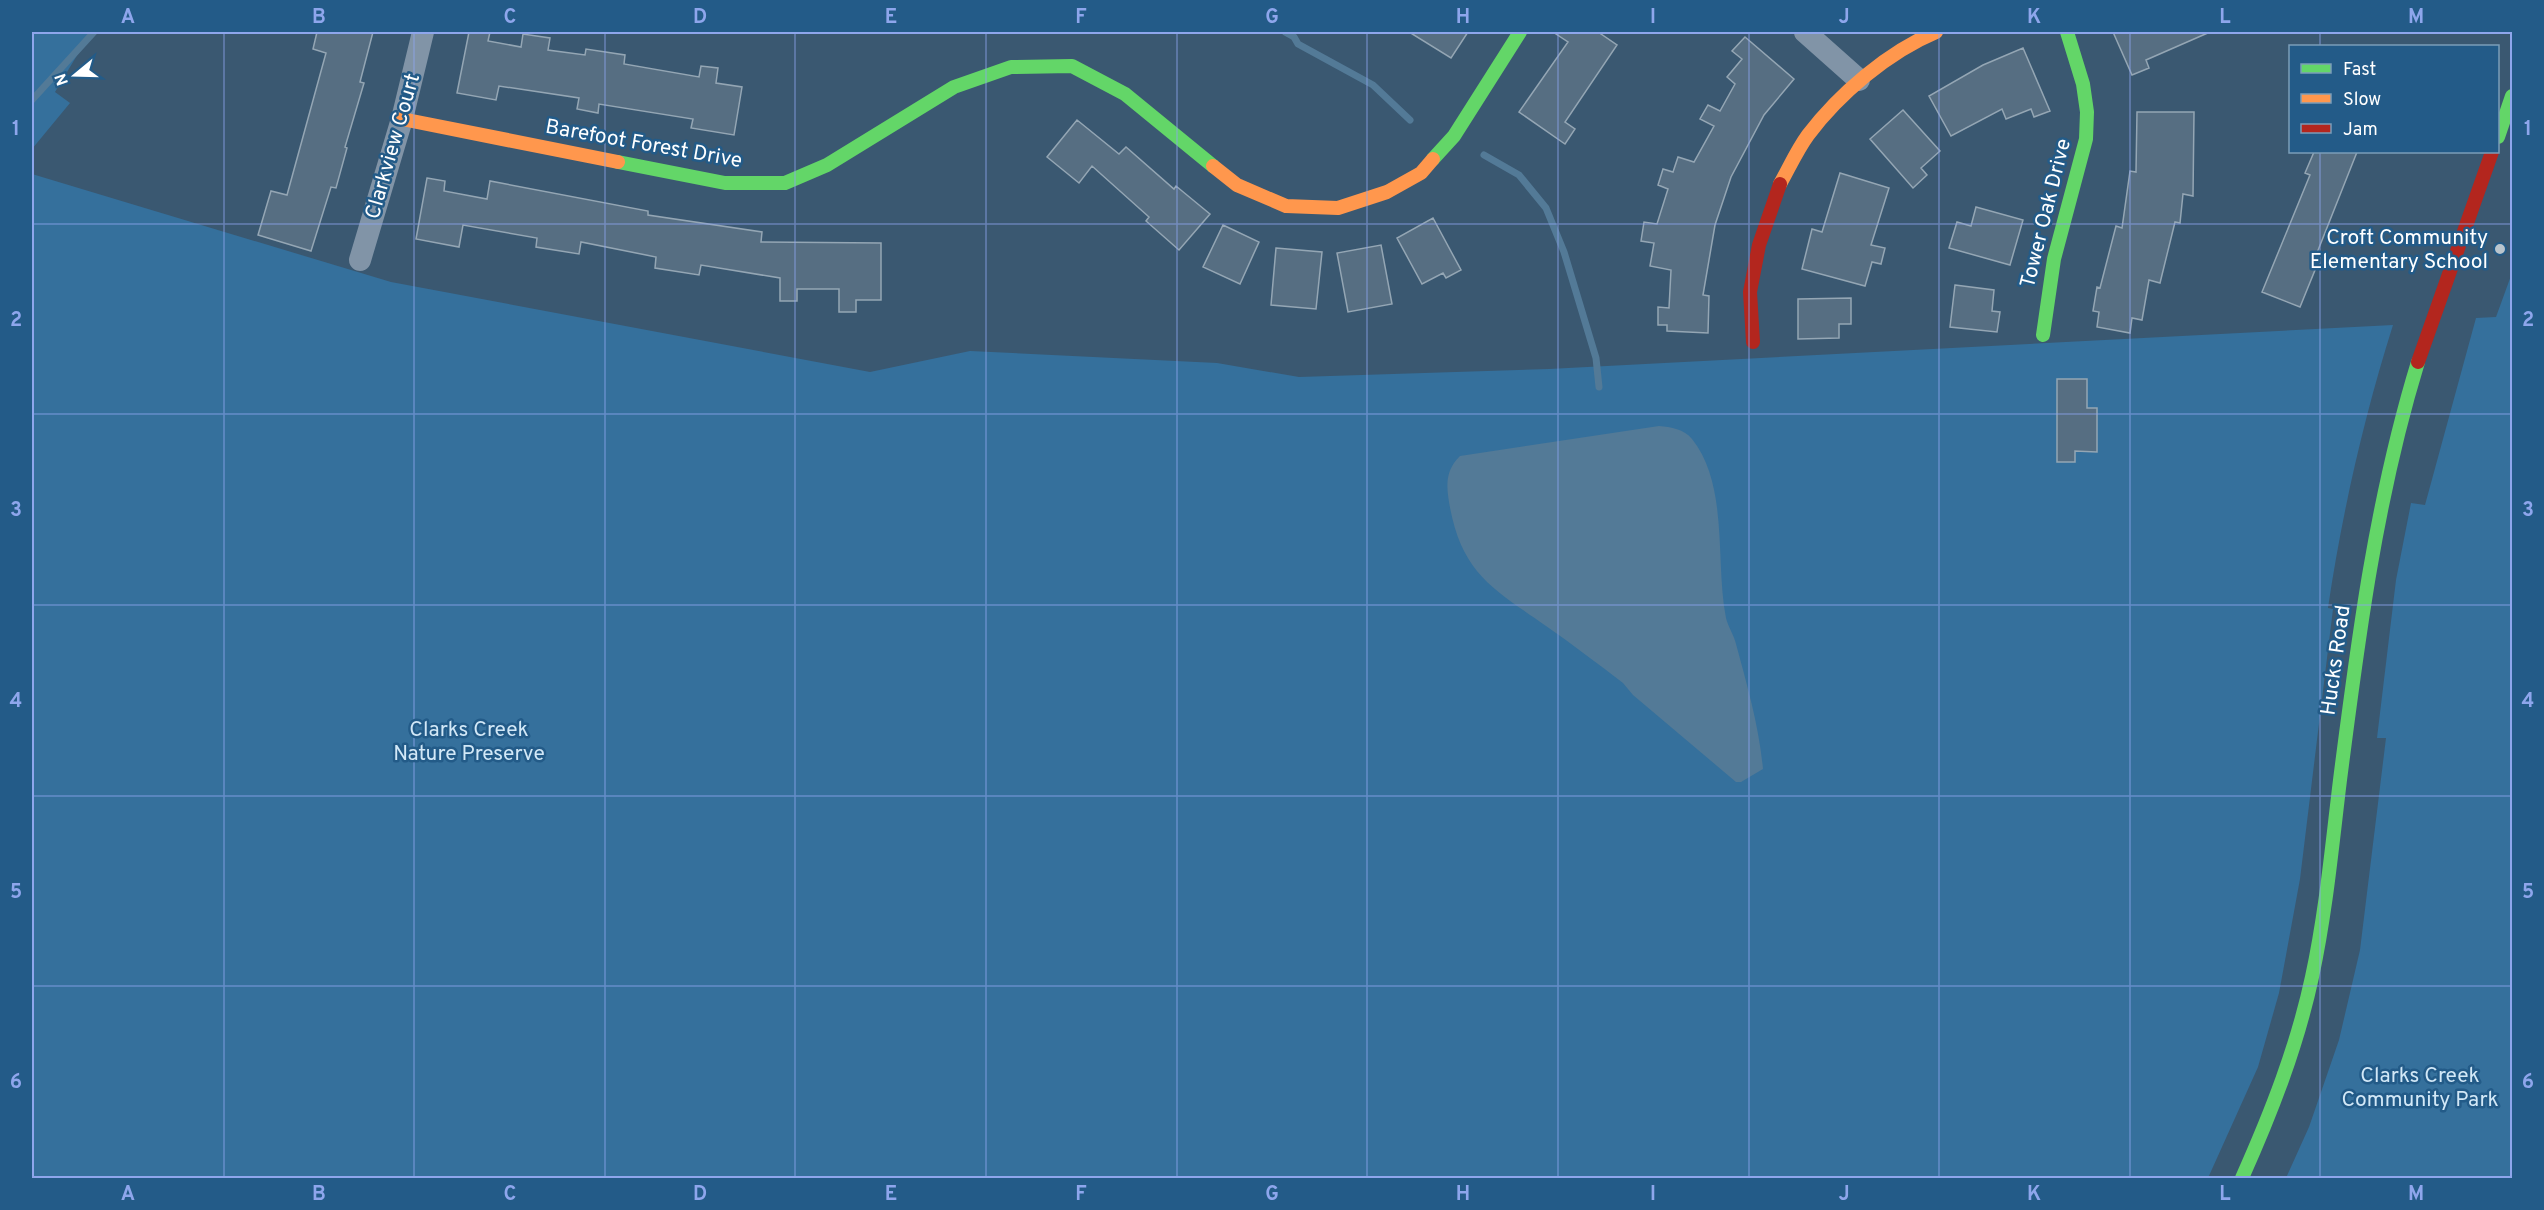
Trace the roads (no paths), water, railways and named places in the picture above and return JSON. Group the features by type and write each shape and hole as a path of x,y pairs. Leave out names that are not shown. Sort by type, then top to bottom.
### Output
{"street":[{"name":"Clarkview Court","path":"360,260 402,119 423,32"},
{"name":"Barefoot Forest Drive","path":"402,119 725,183 785,183 827,165 954,87 1011,67 1072,66 1125,94 1237,185 1286,206 1338,208 1387,192 1421,173 1454,136 1520,32"},
{"path":"1805,32 1859,80"},
{"path":"1753,342 1750,292 1759,245 1777,190 1808,136 1859,80 1919,39 1936,32"},
{"name":"Tower Oak Drive","path":"2043,335 2046,295 2059,234 2086,138 2084,92 2078,58 2067,32"},
{"path":"2499,134 2512,96"},
{"name":"Hucks Road","path":"2242,1179 2285,1078 2307,1000 2326,896 2353,675 2370,563 2395,445 2446,279 2492,153"}],"waterway":[{"path":"32,100 94,32"},
{"path":"1285,32 1294,37 1298,44 1373,85 1410,120"},
{"path":"1484,155 1519,175 1546,208 1564,252 1596,358 1599,387"}],"place":[{"name":"Croft Community Elementary School","path":"2500,249"}],"park label":[{"name":"Clarks Creek Nature Preserve","path":"469,741"},
{"name":"Clarks Creek Community Park","path":"2420,1087"}]}
